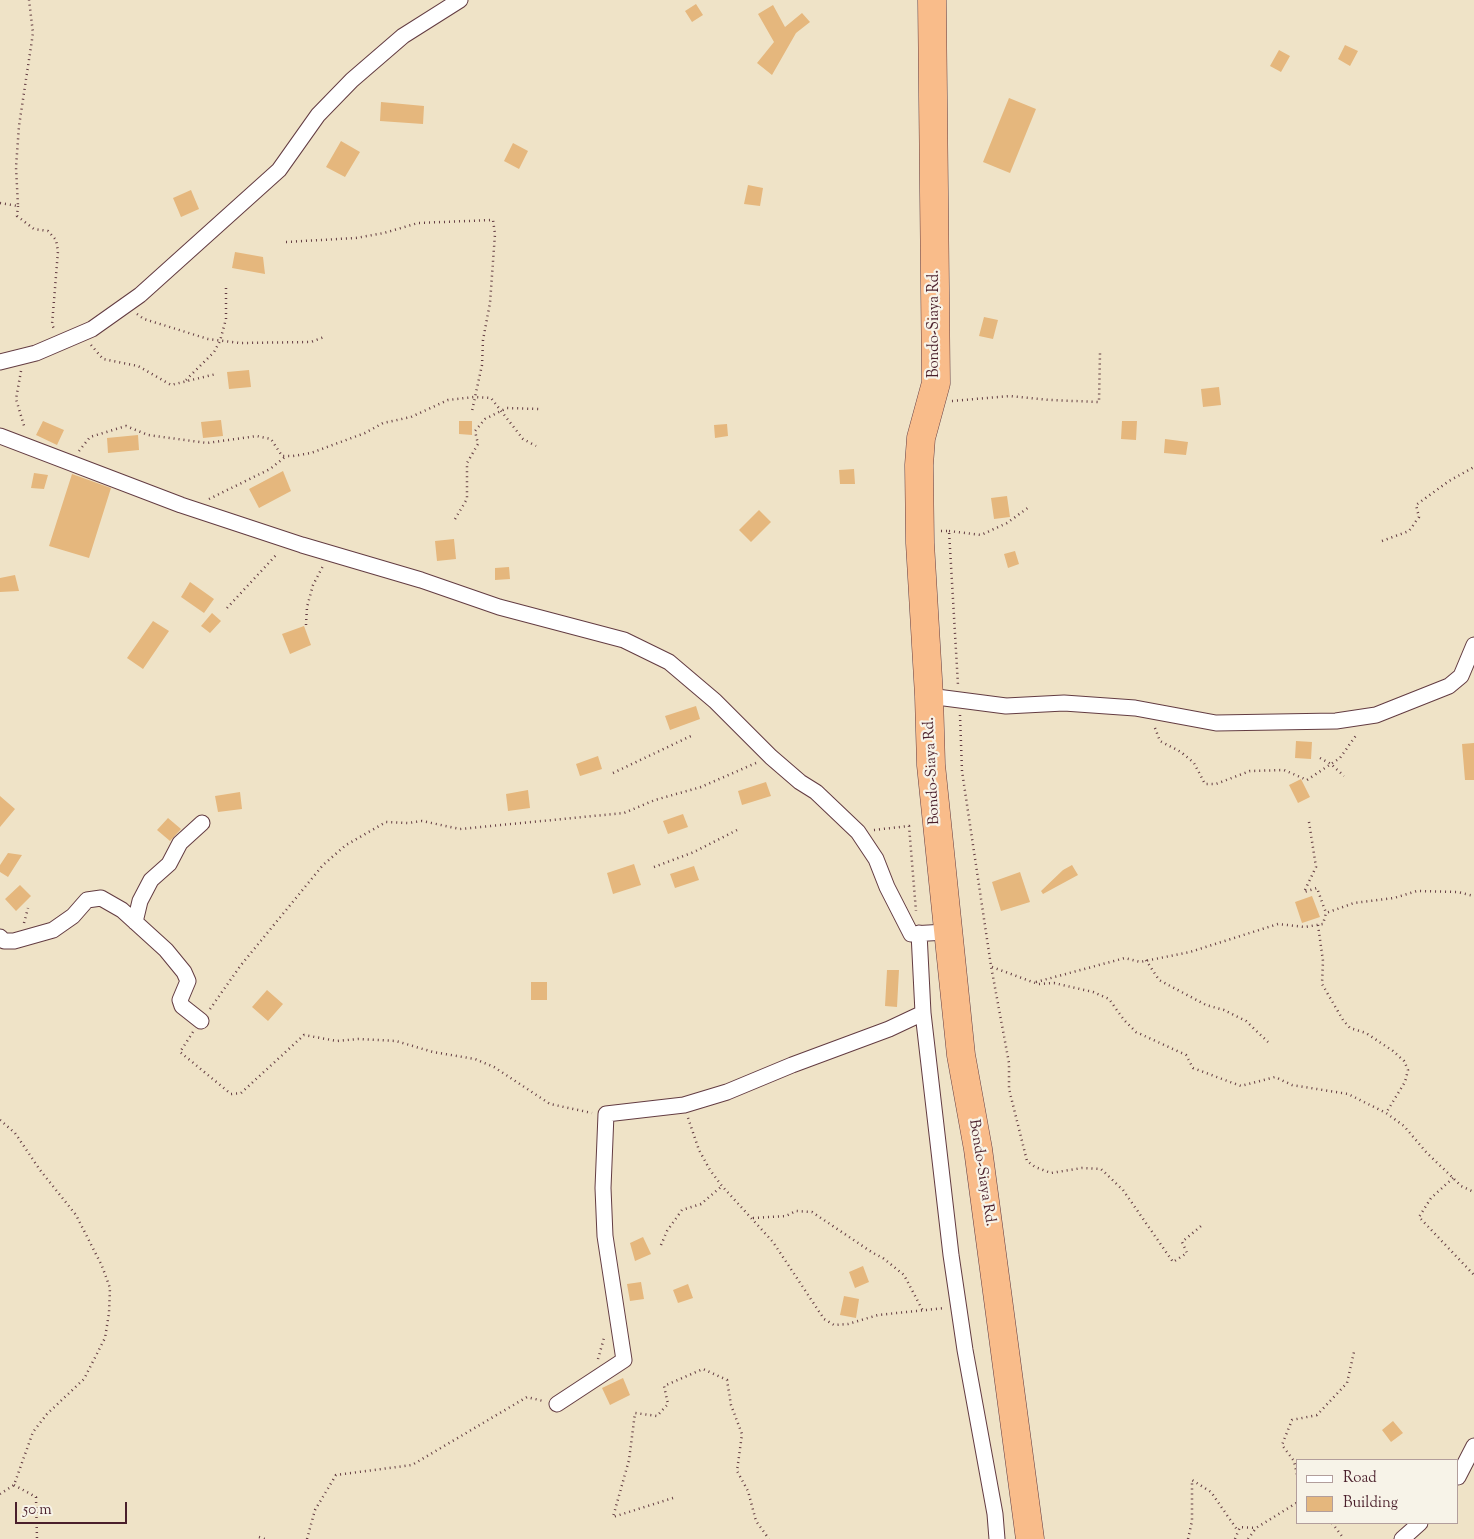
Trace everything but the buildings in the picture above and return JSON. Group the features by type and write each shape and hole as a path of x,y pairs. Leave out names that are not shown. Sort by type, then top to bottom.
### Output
{"highway":[{"name":"Bondo-Siaya Rd.","path":"932,0 936,383 921,438 919,466 920,531 931,765 946,932 961,1055 979,1158 1030,1539"}],"street":[{"path":"0,362 36,353 63,342 85,332 126,306 279,170 318,115 352,80 403,36 460,0"},
{"path":"0,436 192,509 289,541 421,580 499,607 624,640 669,662 715,700 771,757 800,782 816,792 858,832 876,859 887,888 911,934 946,932"},
{"path":"929,696 1006,706 1064,704 1135,708 1216,723 1336,721 1369,716 1403,706 1449,686 1461,676 1474,645"},
{"path":"135,922 140,901 151,880 169,864 180,843 202,823"},
{"path":"0,937 4,941 14,941 54,930 74,916 87,900 101,898 122,910 166,950 184,972 188,981 180,1000 182,1006 201,1021"},
{"path":"919,933 923,1013 940,1174 959,1306 995,1514 997,1539"},
{"path":"557,1404 624,1360 605,1236 603,1188 606,1114 684,1105 727,1092 792,1065 889,1029 923,1013"},
{"path":"1459,1475 1474,1446"},
{"path":"1402,1539 1419,1524"}],"path":[{"path":"29,0 33,33 19,126 16,167 17,216 34,229 48,231 56,240 58,252 52,325 63,342"},
{"path":"0,202 18,206"},
{"path":"286,242 356,238 384,233 418,223 493,220 495,234 490,303 483,340 482,365 472,411"},
{"path":"185,381 214,352 220,341 226,319 226,288"},
{"path":"126,306 144,319 220,341 278,344 311,342 324,337"},
{"path":"85,332 93,348 103,359 138,366 171,385 216,374"},
{"path":"31,448 16,399 20,372 36,353"},
{"path":"931,402 1010,396 1099,402 1100,353"},
{"path":"71,463 90,437 126,426 148,435 207,443 257,436 271,439 282,456 312,453 365,433 383,423 411,416 448,400 474,397 491,398 523,439 536,446"},
{"path":"455,519 467,499 467,463 478,444 475,431 485,419 507,408 538,409"},
{"path":"192,509 270,469 286,456"},
{"path":"1382,541 1409,531 1419,518 1416,505 1449,481 1474,467"},
{"path":"920,531 949,531 981,535 1007,523 1030,507"},
{"path":"949,531 962,771 991,966 1009,1063 1009,1089 1027,1161 1035,1168 1051,1172 1082,1168 1101,1169 1122,1190 1173,1262 1187,1253 1182,1242 1201,1226"},
{"path":"227,608 289,541"},
{"path":"306,625 307,606 313,585 329,553"},
{"path":"1155,728 1160,741 1181,752 1194,763 1205,784 1216,784 1250,771 1284,770 1308,780 1340,758 1369,716"},
{"path":"613,773 693,735"},
{"path":"606,1114 589,1113 550,1104 494,1067 475,1059 433,1052 396,1041 358,1039 337,1042 304,1035 241,1094 232,1094 180,1052 241,965 323,865 346,845 386,822 408,823 422,820 460,829 624,813 655,800 701,786 771,757"},
{"path":"1320,758 1332,764 1344,776"},
{"path":"1034,983 1126,958 1140,962 1190,952 1278,924 1305,927 1323,924 1326,913 1316,888 1304,892 1316,867 1309,822"},
{"path":"858,832 909,826 919,933"},
{"path":"654,867 694,852 739,830"},
{"path":"1326,913 1354,903 1394,898 1417,891 1458,892 1474,896"},
{"path":"1318,925 1323,961 1322,984 1342,1020 1350,1028 1366,1033 1393,1051 1404,1061 1408,1070 1405,1082 1386,1113"},
{"path":"1146,960 1159,980 1206,1005 1224,1010 1246,1020 1268,1042"},
{"path":"991,966 1034,983 1054,983 1086,990 1109,999 1124,1020 1136,1032 1186,1056 1193,1068 1241,1086 1275,1077 1292,1084 1348,1094 1386,1113 1404,1126 1426,1152 1461,1186 1474,1192"},
{"path":"684,1105 699,1150 722,1186 752,1218 792,1269 824,1319 834,1325 848,1324 878,1315 959,1306"},
{"path":"0,1120 15,1133 40,1170 76,1215 102,1266 110,1288 105,1338 84,1379 48,1414 33,1432 14,1485 0,1494"},
{"path":"1453,1178 1431,1198 1419,1218 1474,1274"},
{"path":"661,1245 667,1231 682,1210 700,1204 722,1186"},
{"path":"752,1218 786,1216 796,1211 812,1212 883,1258 904,1275 923,1311"},
{"path":"592,1382 604,1338 618,1322"},
{"path":"1296,1470 1294,1461 1282,1445 1292,1420 1317,1415 1347,1383 1354,1352"},
{"path":"673,1498 613,1517 629,1460 635,1413 657,1416 668,1404 664,1386 703,1369 727,1380 731,1405 742,1434 737,1471 748,1491 756,1520 769,1539"},
{"path":"307,1539 315,1510 336,1475 412,1465 527,1397 557,1404"},
{"path":"1188,1539 1192,1521 1192,1480 1212,1492 1238,1532"},
{"path":"14,1485 36,1497 37,1539"},
{"path":"1248,1539 1256,1528 1296,1503"},
{"path":"1333,1524 1344,1539"},
{"path":"1235,1539 1240,1527 1256,1528"},
{"path":"260,1537 265,1539"}]}
